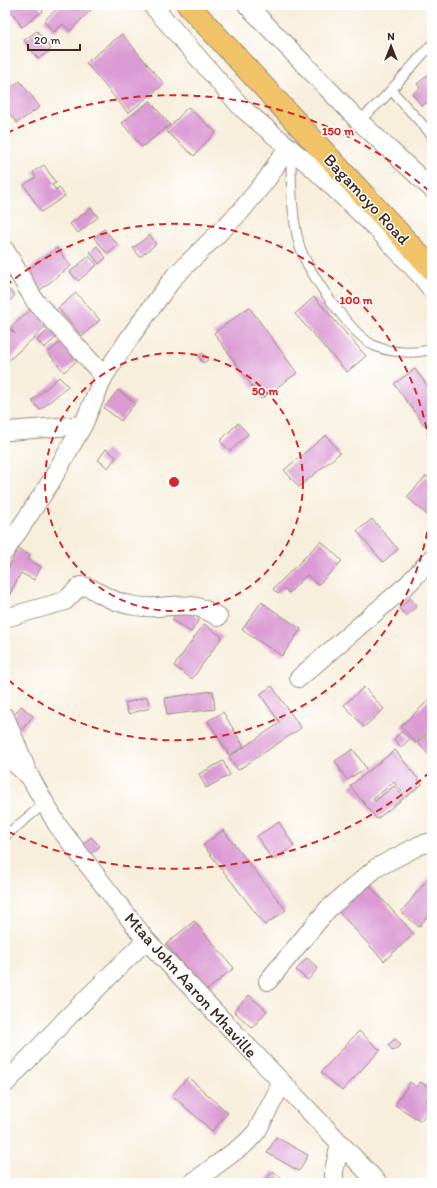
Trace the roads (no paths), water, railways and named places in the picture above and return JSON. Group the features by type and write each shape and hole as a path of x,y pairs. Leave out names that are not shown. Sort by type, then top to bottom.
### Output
{"highway":[{"name":"Bagamoyo Road","path":"188,5 432,269"}],"street":[{"path":"152,5 242,108 289,148 377,229 422,277 432,290"},
{"path":"247,5 359,122 432,189"},
{"path":"5,551 50,484 83,425 104,376 130,337 174,277 241,212 267,180 289,148"},
{"path":"5,250 35,301 104,376"},
{"path":"5,430 9,432 83,425"},
{"path":"299,678 408,584 432,558"},
{"path":"5,618 65,601 80,586 92,588 98,593 134,606 153,608 192,605 207,610 218,617"},
{"path":"5,717 30,777"},
{"name":"Mtaa John Aaron Mhaville","path":"5,755 30,777 44,804 58,826 146,940 378,1183"},
{"path":"268,981 328,909 376,868 420,845 432,842"},
{"path":"5,1084 67,1018 146,940"},
{"path":"192,1183 246,1143 257,1131 282,1083"},
{"path":"334,1183 334,1171 340,1143"}],"lane":[{"path":"359,122 428,51 432,44"},
{"path":"391,90 432,135"},
{"path":"289,148 292,200 300,245 315,279 334,306 363,337 375,346 405,352 426,351 432,349"},
{"path":"5,836 44,804"}]}
